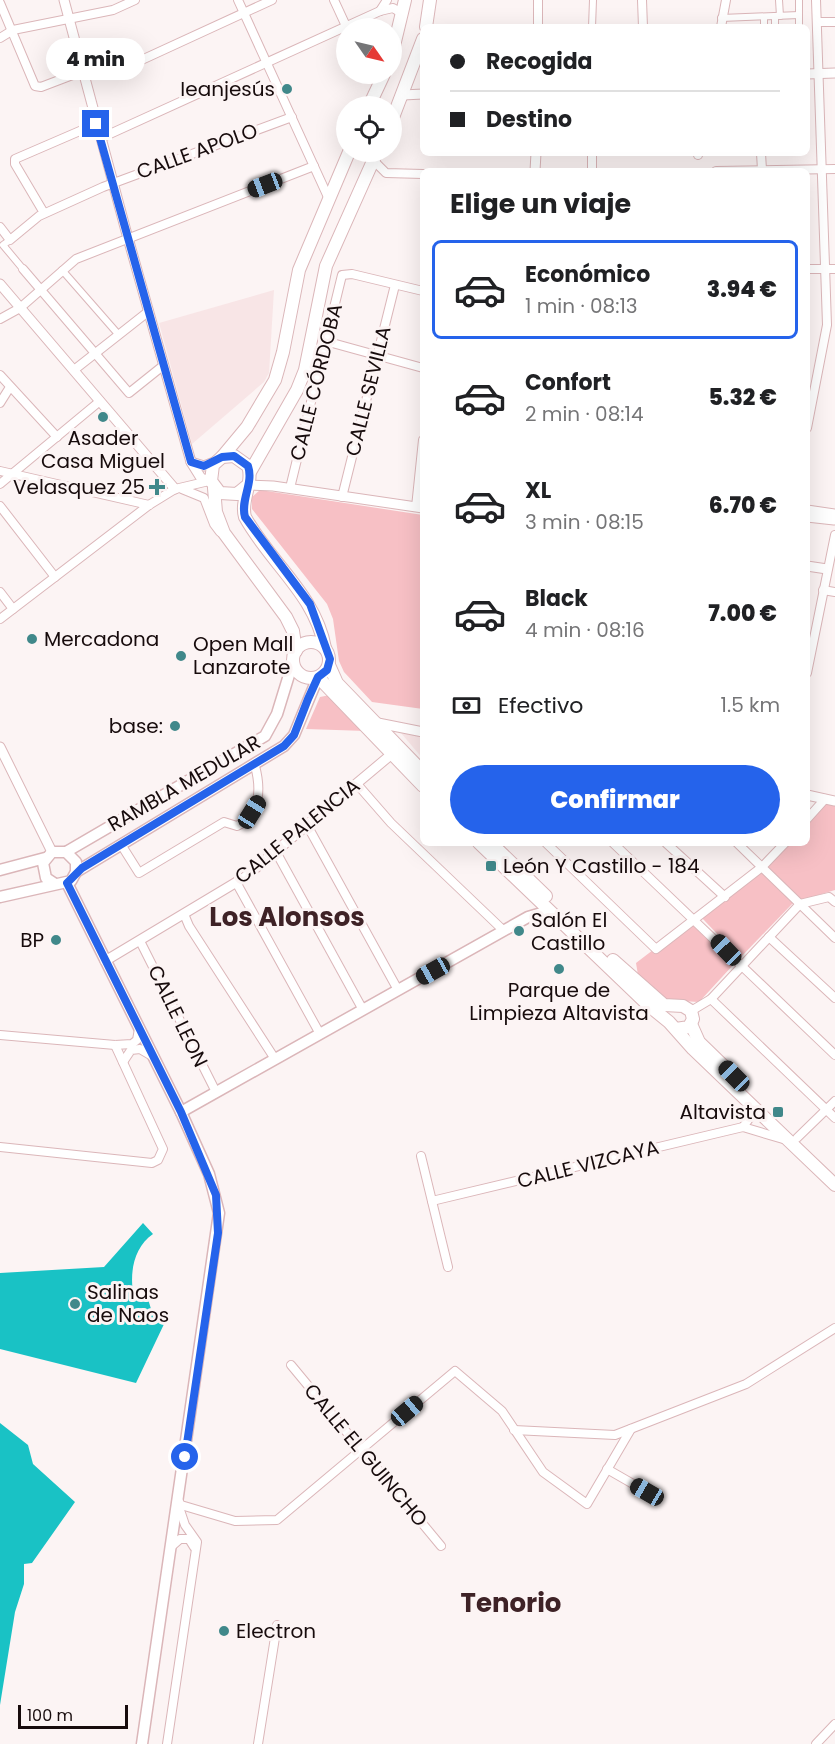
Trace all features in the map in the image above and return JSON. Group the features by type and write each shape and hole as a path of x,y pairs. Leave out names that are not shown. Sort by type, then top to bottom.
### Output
{"main road":[{"path":"402,18 405,0"},
{"path":"426,24 430,0"},
{"path":"403,95 420,47"},
{"path":"329,665 318,677 305,677 299,674 294,657 293,631 286,617 232,543 216,512 211,470 247,427 274,380 283,352 299,270 344,162"},
{"path":"372,162 326,266 304,370 297,390 250,472 243,508 245,517 310,604 322,632 329,665 338,683 420,769"},
{"path":"219,459 240,458 250,472"},
{"path":"212,484 220,493 231,496 242,492 248,485"},
{"path":"294,657 306,643 319,644 325,648"},
{"name":"RAMBLA MEDULAR","path":"66,852 265,736 274,722 294,657"},
{"path":"318,677 420,783"},
{"name":"RAMBLA MEDULAR","path":"76,872 255,766 284,746 294,735 318,677"},
{"path":"308,699 316,690 329,689"},
{"path":"482,846 648,1005 673,1025 754,1114 793,1139 835,1176"},
{"path":"502,848 652,997 664,1005 683,1006 691,1011 691,1024 699,1042 835,1185"},
{"path":"0,897 67,883 76,872 73,858 66,852 1,868"},
{"path":"49,855 44,874 55,884"},
{"path":"67,883 139,1028 143,1045 154,1058 181,1112 209,1174 219,1213 142,1744"},
{"path":"528,917 536,910 535,897"},
{"path":"181,1112 528,917 539,913 555,915"},
{"path":"673,1025 670,1012 674,1006"},
{"path":"673,1025 686,1029 691,1024"}],"street":[{"path":"64,0 127,237 191,462 201,478 212,484"},
{"path":"0,38 13,30 113,10 135,0"},
{"path":"238,0 328,197"},
{"path":"0,3 35,86 41,87 84,71 135,63 272,0"},
{"path":"334,0 342,18"},
{"path":"380,11 387,0"},
{"path":"538,0 538,24"},
{"path":"592,24 593,0"},
{"path":"642,0 643,24"},
{"path":"722,24 726,0"},
{"path":"776,24 779,0"},
{"path":"799,0 800,24"},
{"path":"810,413 827,325 816,0"},
{"path":"364,18 393,8 403,14"},
{"path":"721,18 799,15"},
{"path":"764,17 764,24"},
{"path":"817,22 835,22"},
{"path":"101,138 336,31"},
{"path":"810,74 835,73"},
{"path":"403,95 420,94"},
{"name":"CALLE APOLO","path":"10,240 44,213 113,183 292,117"},
{"path":"44,213 15,164 15,159 96,124"},
{"path":"379,162 386,173 420,174"},
{"path":"0,319 20,308 76,259 127,237 314,166"},
{"path":"810,170 835,169"},
{"path":"0,228 10,240 3,245 129,393 164,365"},
{"path":"810,269 835,269"},
{"path":"62,270 118,333"},
{"name":"CALLE CÓRDOBA","path":"290,488 342,275 352,274 395,285"},
{"path":"0,284 175,489 189,489 204,498 214,524 232,543"},
{"path":"395,285 420,290"},
{"name":"CALLE SEVILLA","path":"342,496 375,356 395,285"},
{"path":"74,370 118,333 149,311"},
{"path":"325,341 420,367"},
{"path":"0,375 57,437"},
{"path":"0,403 9,387"},
{"path":"0,484 100,401"},
{"path":"191,462 204,466 219,459"},
{"path":"0,471 149,505"},
{"path":"0,619 149,505 175,489 212,484"},
{"path":"248,485 290,488 419,508 420,491"},
{"path":"0,506 55,577"},
{"path":"810,510 835,514"},
{"path":"810,517 835,520"},
{"path":"810,657 835,535"},
{"path":"810,566 828,569"},
{"path":"823,590 835,592"},
{"path":"0,592 13,609"},
{"path":"376,722 390,727 420,732"},
{"path":"0,747 3,763 49,855"},
{"name":"CALLE PALENCIA","path":"105,961 236,882 393,753"},
{"path":"122,846 139,873 224,822 237,826 245,822 258,801 255,766"},
{"path":"357,784 391,823 504,931"},
{"path":"810,796 830,800"},
{"path":"810,817 830,800"},
{"path":"308,825 398,990"},
{"path":"549,846 656,949 762,867 781,846"},
{"path":"616,846 696,919 835,1055"},
{"path":"669,846 725,897"},
{"path":"740,846 835,938"},
{"path":"275,850 363,1010"},
{"path":"236,882 320,1034"},
{"path":"691,1011 711,999 800,904 832,899"},
{"path":"184,914 189,926 274,1059"},
{"path":"769,937 835,998"},
{"name":"CALLE LEON","path":"140,941 216,1092"},
{"path":"711,999 835,1118"},
{"path":"0,1035 115,1045 132,1044 137,1040 139,1028"},
{"path":"0,1147 152,1163 158,1160 163,1149 115,1045"},
{"path":"123,1062 126,1054 143,1045"},
{"path":"754,1114 743,1127 793,1139 835,1101"},
{"path":"754,1114 758,1131"},
{"name":"CALLE VIZCAYA","path":"432,1202 743,1127"},
{"path":"420,1156 448,1267"},
{"path":"514,1430 615,1435 746,1384 835,1328"},
{"name":"CALLE EL GUINCHO","path":"291,1365 360,1451 441,1545"},
{"path":"178,1500 181,1505 235,1521 277,1520 455,1371 502,1411 543,1472 587,1504 631,1429"},
{"path":"607,1469 647,1492"},
{"path":"167,1744 197,1542 181,1518 178,1500"},
{"path":"172,1546 180,1539 189,1539 195,1553"},
{"path":"258,1744 277,1625"},
{"path":"816,1744 835,1724"}],"shaded area":[{"path":"274,290 269,373 264,382 192,444 159,323"},
{"path":"260,490 420,515 420,709 372,702 344,672 339,661 333,619 327,604 252,509 252,497"},
{"path":"330,695 366,731 306,729 320,697"},
{"path":"401,733 420,736 420,755"},
{"path":"825,804 835,806 835,890 802,900 766,866 785,846 810,846 810,820"},
{"path":"762,871 794,902 740,958 702,918"},
{"path":"695,924 734,964 699,1002 664,1000 638,975 636,963 653,950 657,954"}],"water":[{"name":"Salinas de Naos","path":"143,1223 153,1234 141,1247 134,1262 132,1280 134,1298 148,1299 151,1309 165,1322 136,1383 0,1349 0,1273 104,1267"},
{"path":"0,1423 28,1445 33,1464 75,1502 32,1563 24,1564 24,1584 15,1612 0,1705"}],"place":[{"name":"Ieanjesús","path":"287,89"},
{"name":"Asader Casa Miguel","path":"103,417"},
{"name":"Velasquez 25","path":"157,487"},
{"name":"Mercadona","path":"32,639"},
{"name":"Open Mall Lanzarote","path":"181,656"},
{"name":"base:","path":"175,726"},
{"name":"León Y Castillo - 184","path":"491,866"},
{"name":"Salón El Castillo","path":"519,931"},
{"name":"BP","path":"56,940"},
{"name":"Parque de Limpieza Altavista","path":"559,969"},
{"name":"Altavista","path":"778,1112"},
{"name":"Salinas de Naos","path":"75,1304"},
{"name":"Electron","path":"224,1631"}],"district":[{"name":"Los Alonsos","path":"287,917"},
{"name":"Tenorio","path":"511,1603"}],"route":[{"path":"96,124 191,462 204,466 222,457 234,456 240,458 248,466 250,478 243,508 245,517 310,604 330,659 327,670 318,677 294,735 284,746 235,778 82,868 67,883 181,1112 216,1195 219,1213 218,1233 185,1457"}]}
